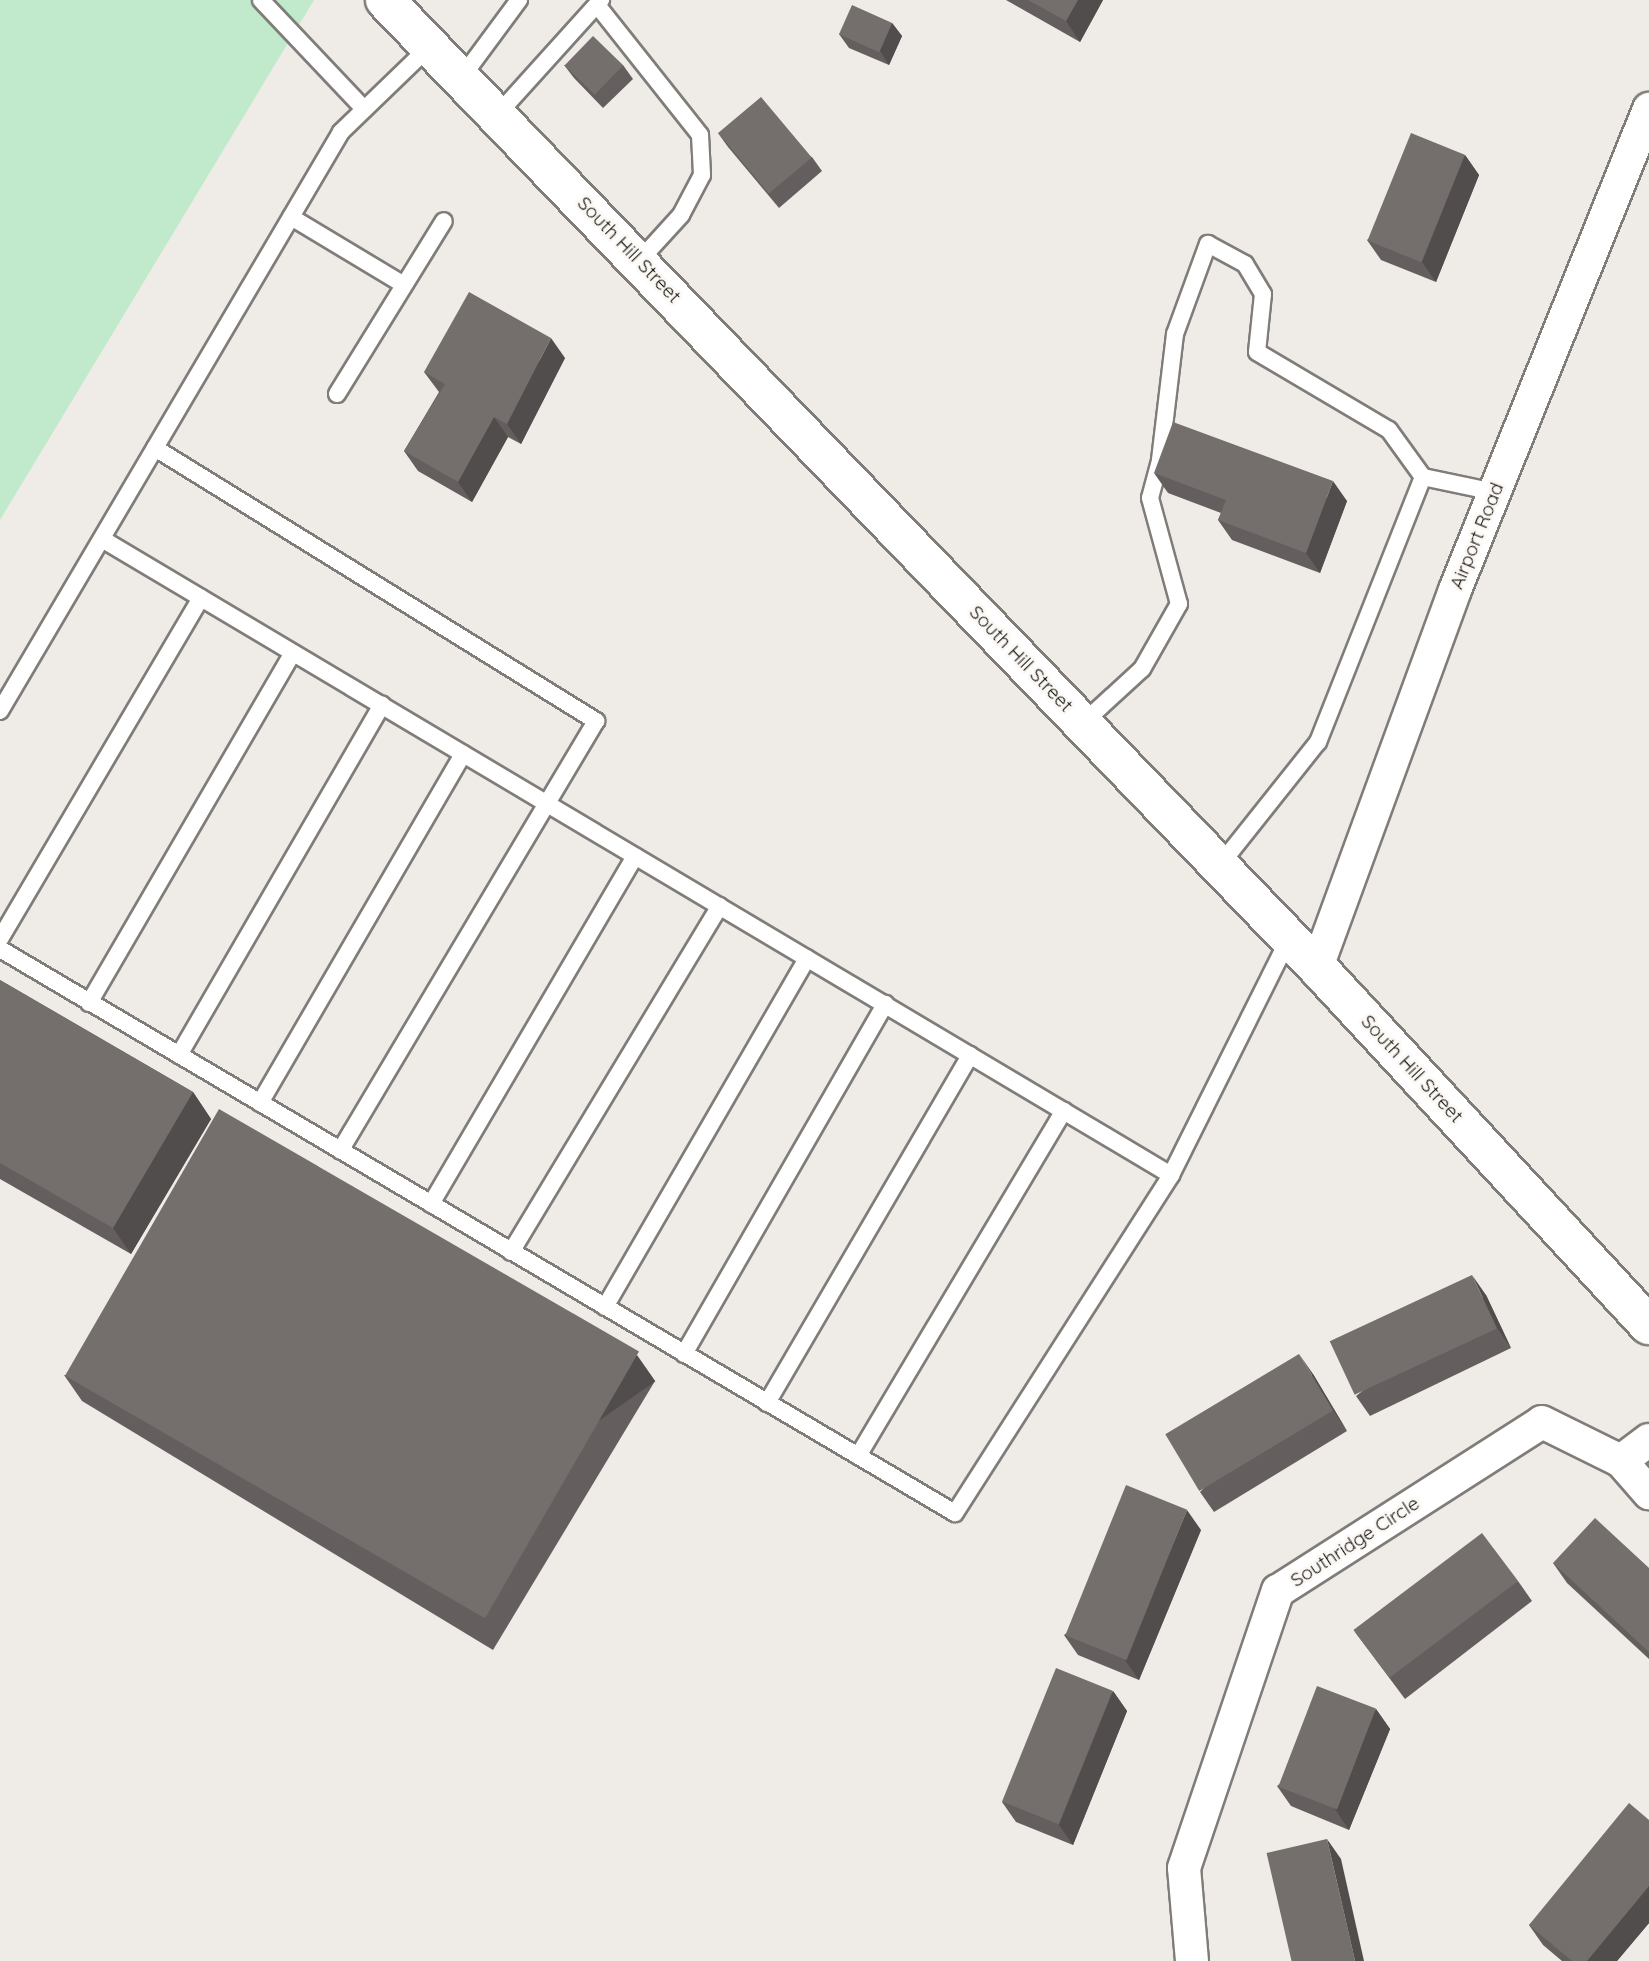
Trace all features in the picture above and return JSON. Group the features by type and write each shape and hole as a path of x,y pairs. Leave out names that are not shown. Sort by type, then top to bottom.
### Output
{"main road":[{"name":"South Hill Street","path":"385,0 498,114 1220,865 1649,1325"}],"street":[{"name":"Airport Road","path":"1317,967 1494,492 1649,110"},
{"name":"Southridge Circle","path":"1192,1961 1184,1868 1278,1591 1542,1422 1621,1461 1649,1493"},
{"path":"1621,1461 1649,1440"}],"lane":[{"path":"261,0 364,109"},
{"path":"461,77 519,0"},
{"path":"498,114 599,2 700,135 702,175 681,215 639,261"},
{"path":"0,711 341,132 429,46"},
{"path":"291,217 404,285"},
{"path":"337,394 444,221"},
{"path":"1083,723 1142,668 1179,604 1150,498 1160,460 1175,334 1208,244 1245,264 1264,294 1257,352 1389,429 1423,477 1494,492"},
{"path":"155,448 596,721 545,802 340,1151"},
{"path":"1220,865 1318,742 1423,477"},
{"path":"102,539 1171,1175"},
{"path":"0,939 201,598"},
{"path":"89,1003 293,653"},
{"path":"179,1055 382,705"},
{"path":"260,1103 463,754"},
{"path":"431,1204 635,856"},
{"path":"511,1252 720,906"},
{"path":"0,950 955,1513 1171,1175 1289,938"},
{"path":"605,1307 807,958"},
{"path":"684,1354 885,1004"},
{"path":"767,1403 970,1055"},
{"path":"858,1456 1064,1111"}],"green space":[{"path":"0,0 314,0 0,520"}],"building":[{"path":"1028,0 1078,0 1066,21"},
{"path":"852,5 892,23 879,52 839,34"},
{"path":"593,36 623,65 595,95 565,65"},
{"path":"761,97 812,158 769,194 718,133"},
{"path":"1411,133 1465,155 1421,262 1368,241"},
{"path":"469,292 551,338 507,424 494,417 458,482 404,451 445,384 424,372"},
{"path":"1173,422 1333,481 1306,553 1218,520 1226,500 1154,473"},
{"path":"0,980 193,1092 113,1228 0,1163"},
{"path":"219,1109 639,1352 485,1618 65,1376"},
{"path":"1472,1275 1497,1328 1355,1395 1330,1341"},
{"path":"1299,1354 1333,1411 1199,1491 1165,1434"},
{"path":"1126,1485 1187,1510 1127,1660 1065,1635"},
{"path":"1595,1518 1649,1568 1649,1652 1553,1563"},
{"path":"1482,1533 1518,1581 1390,1678 1353,1630"},
{"path":"1056,1668 1113,1691 1059,1824 1002,1802"},
{"path":"1317,1686 1376,1709 1337,1809 1278,1787"},
{"path":"1629,1803 1649,1820 1649,1886 1587,1961 1572,1961 1529,1925"},
{"path":"1327,1839 1355,1961 1292,1961 1267,1853"}]}
